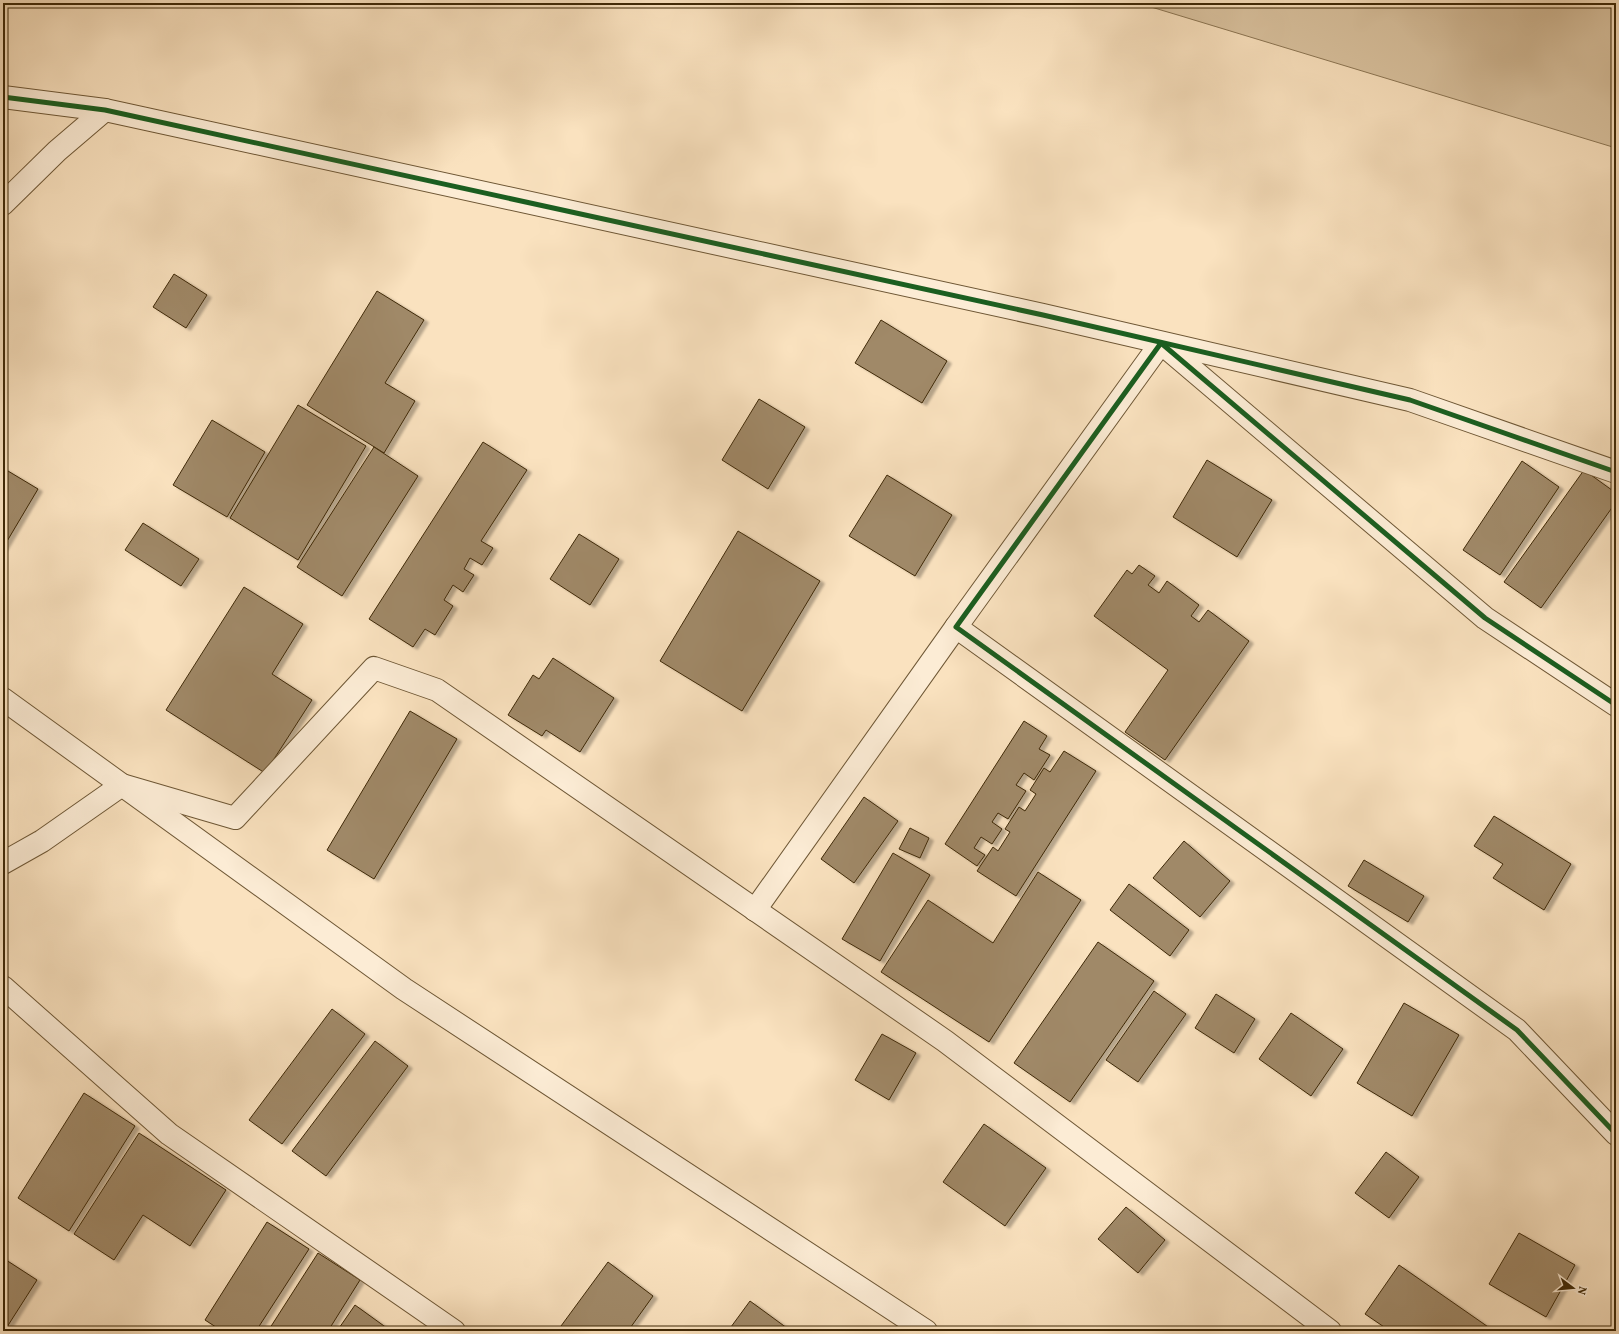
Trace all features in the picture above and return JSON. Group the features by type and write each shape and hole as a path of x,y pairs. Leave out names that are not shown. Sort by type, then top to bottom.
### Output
{"street":[{"path":"3,97 105,110 1036,313 1161,342 1410,400 1616,472"},
{"path":"3,204 57,151 105,110"},
{"path":"755,910 1161,342"},
{"path":"1161,342 1485,618 1616,706"},
{"path":"956,627 1517,1030 1616,1134"},
{"path":"122,785 235,818 374,668 437,690 945,1041 1330,1331"},
{"path":"3,699 404,989 926,1331"},
{"path":"3,863 42,841 122,785"},
{"path":"3,987 169,1134 454,1331"}],"shaded area":[{"path":"1138,3 1616,3 1616,148"}],"building":[{"path":"174,274 207,295 186,328 153,307"},
{"path":"377,291 424,320 385,383 415,401 384,453 307,405"},
{"path":"881,320 947,361 922,403 855,363"},
{"path":"759,399 805,427 768,489 722,460"},
{"path":"298,405 366,446 298,560 230,518"},
{"path":"212,420 265,452 227,517 173,485"},
{"path":"483,442 527,470 481,541 493,548 482,565 470,558 464,569 474,575 463,592 453,585 444,600 453,606 435,635 425,629 413,647 369,619"},
{"path":"374,447 418,476 342,596 297,567"},
{"path":"1207,460 1272,500 1237,557 1173,517"},
{"path":"1522,461 1559,487 1500,575 1463,550"},
{"path":"3,468 38,489 3,548"},
{"path":"1584,470 1616,493 1616,502 1541,608 1504,582"},
{"path":"887,475 952,515 915,576 849,536"},
{"path":"143,523 199,559 181,586 125,550"},
{"path":"738,531 820,581 742,711 660,661"},
{"path":"579,534 619,559 590,605 550,579"},
{"path":"1139,565 1155,576 1148,585 1159,593 1167,581 1199,605 1191,616 1199,622 1208,610 1249,641 1165,760 1125,732 1168,670 1094,616 1127,570 1132,574"},
{"path":"244,587 303,624 272,674 312,700 265,773 166,710"},
{"path":"553,658 614,698 580,752 546,730 542,736 508,715 533,675 539,679"},
{"path":"410,711 457,739 374,879 327,850"},
{"path":"1024,721 1047,736 1039,749 1050,755 1034,780 1024,773 1016,785 1026,791 1008,819 998,813 992,822 1002,829 992,844 981,837 974,848 985,855 977,866 945,844"},
{"path":"1064,751 1096,771 1016,896 977,871 993,847 998,851 1010,832 1005,829 1019,807 1025,811 1036,794 1030,790 1044,768 1050,772"},
{"path":"864,797 898,821 854,883 821,859"},
{"path":"1494,816 1571,864 1544,910 1493,878 1503,864 1474,846"},
{"path":"910,828 929,838 920,858 899,849"},
{"path":"1184,841 1230,881 1200,917 1153,878"},
{"path":"893,853 930,875 880,961 842,939"},
{"path":"1364,860 1424,896 1408,922 1348,886"},
{"path":"1038,872 1081,900 989,1042 881,972 928,900 993,943"},
{"path":"1129,884 1189,930 1170,956 1110,910"},
{"path":"1098,942 1154,981 1070,1102 1014,1063"},
{"path":"1154,991 1186,1014 1138,1082 1106,1060"},
{"path":"1216,994 1255,1019 1234,1053 1195,1028"},
{"path":"1404,1003 1459,1035 1412,1116 1357,1083"},
{"path":"332,1009 365,1034 282,1144 249,1120"},
{"path":"1291,1013 1343,1049 1311,1096 1259,1059"},
{"path":"882,1034 916,1053 889,1100 855,1080"},
{"path":"375,1041 408,1066 326,1176 292,1151"},
{"path":"84,1093 135,1126 69,1231 18,1198"},
{"path":"984,1124 1046,1168 1005,1226 943,1182"},
{"path":"139,1133 226,1190 190,1246 143,1215 114,1260 74,1234"},
{"path":"1386,1152 1419,1177 1389,1218 1355,1193"},
{"path":"1126,1207 1165,1240 1138,1273 1098,1239"},
{"path":"267,1222 309,1249 256,1331 222,1331 205,1320"},
{"path":"1519,1233 1575,1265 1546,1317 1489,1284"},
{"path":"318,1253 360,1280 328,1331 268,1331"},
{"path":"3,1258 37,1280 7,1327 3,1325"},
{"path":"608,1262 653,1296 628,1331 568,1331 561,1326"},
{"path":"1399,1265 1494,1331 1390,1331 1365,1314"},
{"path":"750,1301 791,1331 728,1331"},
{"path":"355,1305 391,1331 337,1331"}],"cycle path":[{"path":"3,97 105,110 1043,315 1410,400 1616,472"},
{"path":"1616,705 1485,618 1161,343 956,627 1517,1030 1616,1134"}]}
